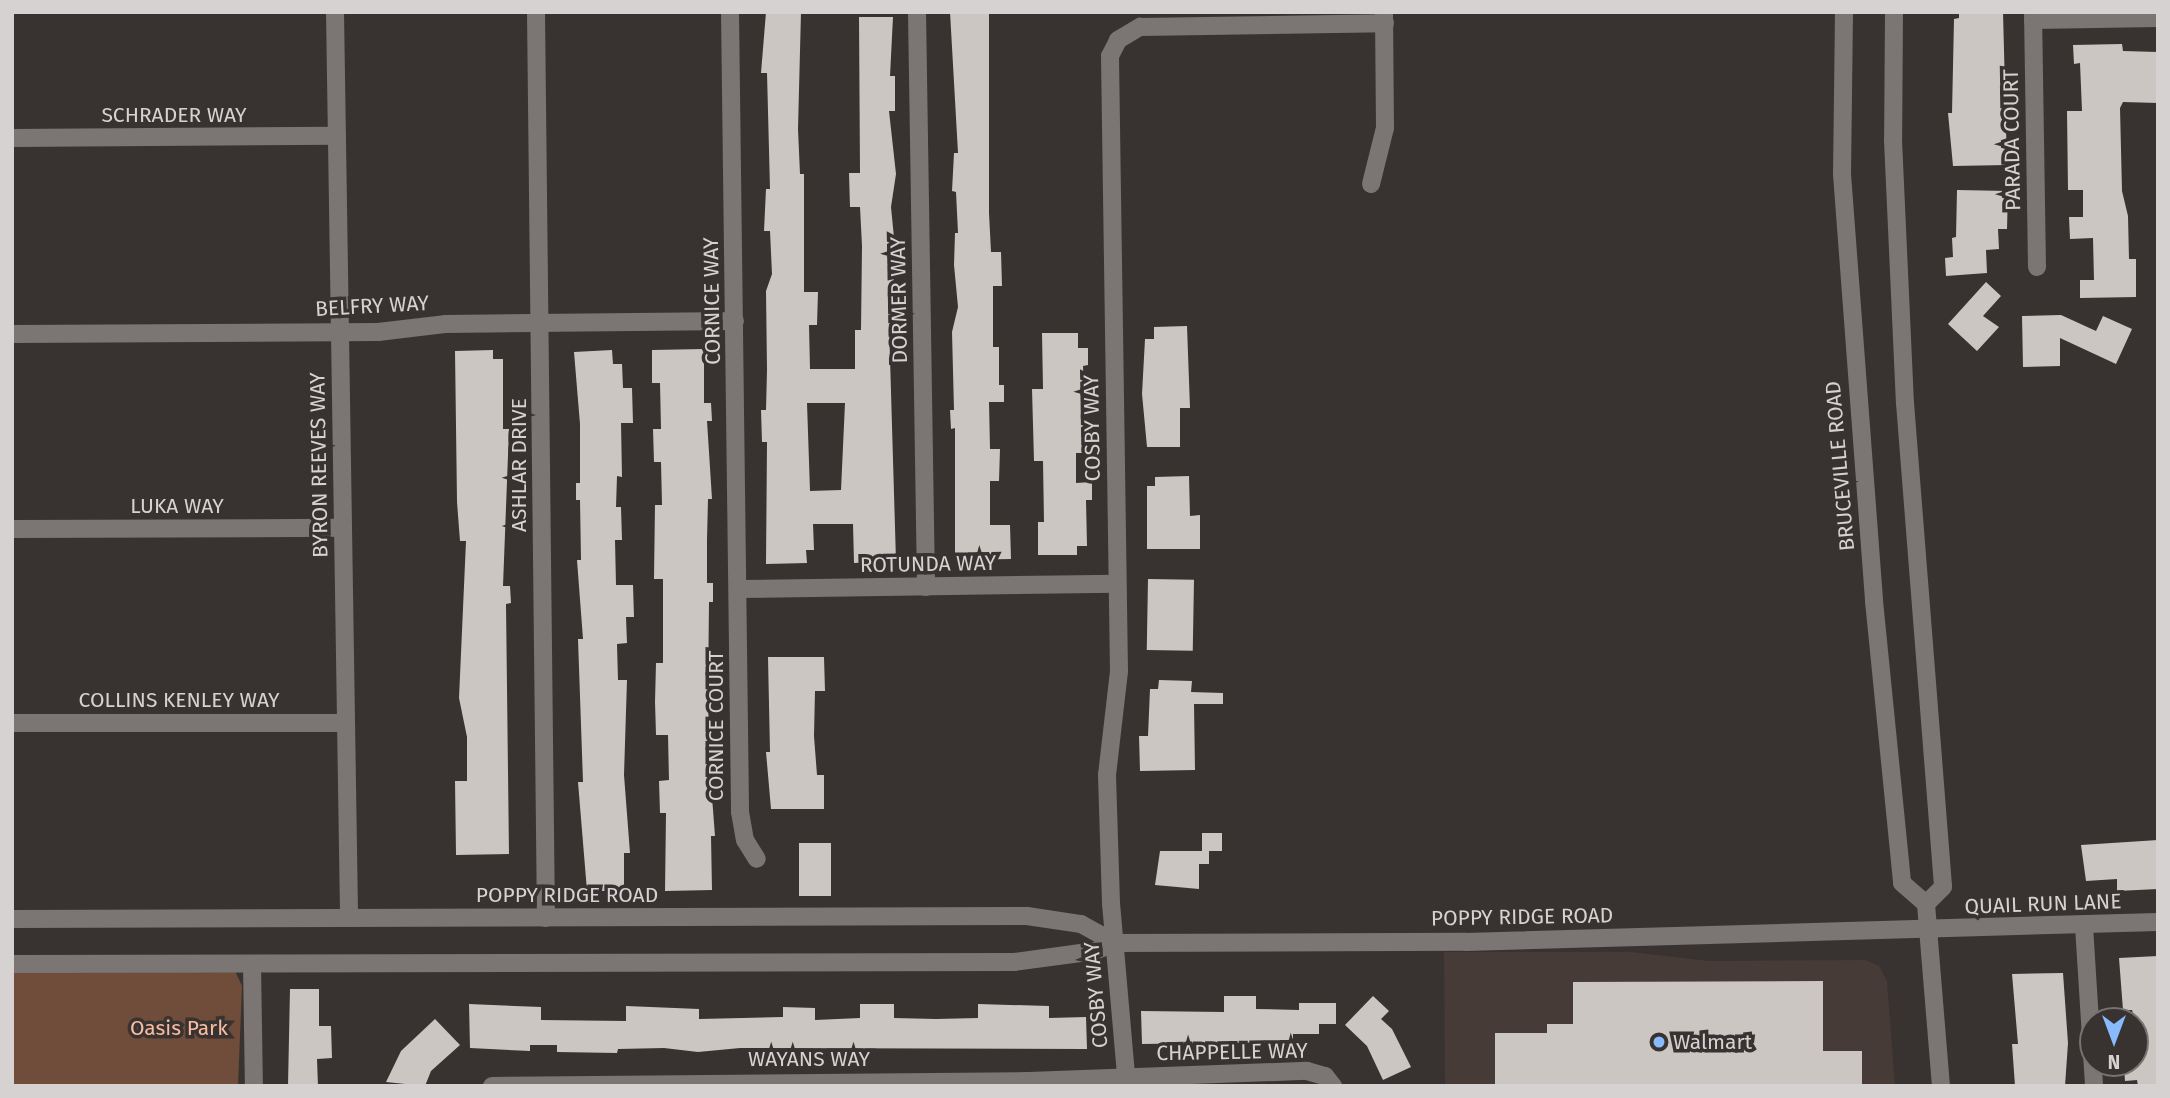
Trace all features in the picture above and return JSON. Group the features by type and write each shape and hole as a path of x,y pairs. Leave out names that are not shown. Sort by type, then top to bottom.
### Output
{"street":[{"name":"BYRON REEVES WAY","path":"335,12 349,918"},
{"name":"ASHLAR DRIVE","path":"536,12 546,918"},
{"name":"CORNICE WAY","path":"730,12 738,589"},
{"name":"DORMER WAY","path":"917,12 926,587"},
{"name":"BRUCEVILLE ROAD","path":"1844,12 1842,174 1874,601 1902,883 1926,905"},
{"path":"1894,12 1893,140 1905,403 1943,887 1926,905 1941,1086"},
{"path":"2033,16 2158,18"},
{"name":"PARADA COURT","path":"2033,16 2037,267"},
{"path":"1371,184 1385,128 1385,17"},
{"name":"COSBY WAY","path":"1127,1082 1115,943 1107,775 1118,686 1113,47 1124,34 1140,27 1385,17"},
{"name":"SCHRADER WAY","path":"12,138 337,136"},
{"name":"BELFRY WAY","path":"12,334 392,332 445,324 735,321"},
{"name":"LUKA WAY","path":"12,529 343,528"},
{"name":"ROTUNDA WAY","path":"738,589 1117,584"},
{"name":"CORNICE COURT","path":"738,589 740,812 745,841 757,859"},
{"name":"COLLINS KENLEY WAY","path":"12,723 346,723"},
{"name":"POPPY RIDGE ROAD","path":"12,919 1027,916 1081,924 1115,943"},
{"name":"QUAIL RUN LANE","path":"1930,932 2158,922"},
{"path":"2084,926 2094,1086"},
{"name":"POPPY RIDGE ROAD","path":"12,964 1014,962 1095,951 1115,943 1466,942 1930,932"},
{"path":"252,964 254,1086"},
{"name":"CHAPPELLE WAY","path":"1127,1082 1307,1071 1325,1076 1333,1086"},
{"name":"WAYANS WAY","path":"492,1086 1127,1082"}],"shaded area":[{"path":"1444,952 1631,952 1709,961 1865,960 1879,966 1887,981 1895,1086 1445,1086"}],"green space":[{"name":"Oasis Park","path":"235,971 242,986 238,1086 12,1086 12,972"}],"building":[{"path":"766,12 801,12 798,129 800,174 804,174 804,292 818,292 817,325 809,325 810,369 855,369 855,330 861,330 862,246 860,207 850,207 849,173 860,173 859,17 893,17 890,76 895,76 895,111 889,111 896,174 891,207 897,268 892,285 896,324 889,324 896,561 854,563 853,524 813,524 814,550 806,550 807,563 766,564 767,442 762,442 761,410 766,410 766,291 772,274 770,231 764,231 766,189 770,189 767,73 761,73","holes":["807,403 845,403 841,490 810,491"]},
{"path":"950,12 989,12 989,213 991,252 1001,252 1002,286 993,286 993,347 999,347 999,385 1004,385 1004,402 989,402 990,449 1000,449 999,481 990,481 990,525 1010,525 1011,559 955,560 955,428 951,429 950,410 954,410 952,332 958,307 954,265 955,233 958,233 956,192 952,191 954,153 958,153"},
{"path":"1959,12 2003,12 2007,165 1953,166 1948,113 1952,113 1954,19 1959,18"},
{"path":"2122,44 2123,51 2158,52 2158,103 2123,102 2120,108 2122,191 2128,216 2129,259 2136,259 2136,297 2080,298 2080,280 2094,280 2093,238 2070,239 2069,217 2083,217 2083,190 2068,190 2067,111 2082,111 2080,63 2074,64 2073,45"},
{"path":"1957,190 2008,191 2007,229 1998,229 1999,249 1986,250 1987,273 1946,276 1945,258 1953,257 1952,238 1956,237"},
{"path":"1986,282 2001,296 1983,316 1999,327 1977,351 1948,324"},
{"path":"2061,315 2096,331 2103,316 2132,329 2116,364 2060,338 2060,366 2023,367 2022,316"},
{"path":"1187,326 1190,408 1180,408 1180,447 1147,447 1142,394 1145,339 1154,339 1154,327"},
{"path":"1042,333 1078,333 1078,348 1088,348 1088,365 1083,366 1086,453 1076,453 1076,483 1092,482 1092,500 1086,500 1087,546 1077,546 1077,555 1038,555 1038,522 1044,522 1043,461 1034,461 1032,389 1043,389"},
{"path":"704,349 704,403 711,403 712,421 707,421 712,499 708,499 707,583 713,583 713,602 709,602 708,695 709,739 714,739 714,757 709,757 715,836 711,836 712,890 665,891 666,813 660,813 659,781 669,780 668,735 656,735 655,702 656,663 663,663 663,579 654,579 655,505 662,505 661,462 654,462 653,429 661,429 660,383 652,383 652,350"},
{"path":"493,350 493,359 503,359 503,429 509,429 503,586 510,586 511,603 506,604 509,854 456,855 455,781 467,781 467,737 459,698 466,541 460,541 457,502 455,351"},
{"path":"612,350 613,364 622,364 623,388 632,388 633,423 621,423 622,477 617,476 616,507 621,507 622,540 615,540 616,585 633,585 634,617 626,617 627,643 617,644 618,680 627,680 624,775 630,853 624,853 624,891 587,891 578,782 583,782 578,639 583,639 577,560 581,560 580,500 576,500 576,483 580,483 580,424 574,352"},
{"path":"1189,476 1190,516 1200,515 1200,549 1147,549 1147,486 1155,486 1155,477"},
{"path":"1148,579 1194,580 1193,651 1147,650"},
{"path":"768,657 824,657 825,691 815,691 814,736 817,775 824,775 824,809 771,809 766,752 770,752"},
{"path":"1159,680 1192,681 1191,692 1223,693 1223,704 1194,704 1195,770 1140,771 1139,736 1148,736 1150,689 1158,689"},
{"path":"1202,833 1222,833 1222,851 1209,851 1209,864 1199,864 1199,889 1155,885 1160,851 1202,851"},
{"path":"2158,840 2158,889 2117,891 2117,879 2086,881 2081,845"},
{"path":"799,843 831,843 831,896 799,896"},
{"path":"2158,956 2158,1086 2138,1086 2137,1080 2125,1081 2125,1077 2149,1077 2149,1007 2123,1007 2119,958"},
{"path":"2063,973 2068,1043 2065,1086 2015,1086 2012,1044 2018,1044 2012,974"},
{"name":"Walmart","path":"1823,981 1823,1051 1862,1051 1862,1086 1495,1086 1495,1033 1547,1033 1547,1024 1573,1024 1573,982"},
{"path":"290,989 319,989 319,1026 331,1026 332,1058 317,1059 318,1086 288,1086"},
{"path":"1224,996 1256,996 1256,1009 1299,1010 1299,1003 1336,1003 1336,1024 1319,1024 1319,1034 1293,1034 1293,1042 1142,1044 1141,1011 1224,1012"},
{"path":"1373,996 1389,1011 1381,1019 1392,1029 1411,1067 1383,1080 1367,1046 1345,1025"},
{"path":"469,1004 541,1007 541,1020 626,1021 626,1006 699,1009 699,1019 783,1017 783,1007 815,1008 815,1020 860,1018 860,1004 894,1004 894,1018 936,1019 978,1018 978,1004 1049,1006 1049,1018 1086,1017 1087,1049 740,1048 698,1052 664,1048 618,1049 617,1053 557,1052 557,1045 530,1045 530,1051 470,1048"},
{"path":"435,1019 460,1045 431,1071 425,1086 386,1082 401,1051"}],"place":[{"name":"Walmart","path":"1659,1042"}]}
